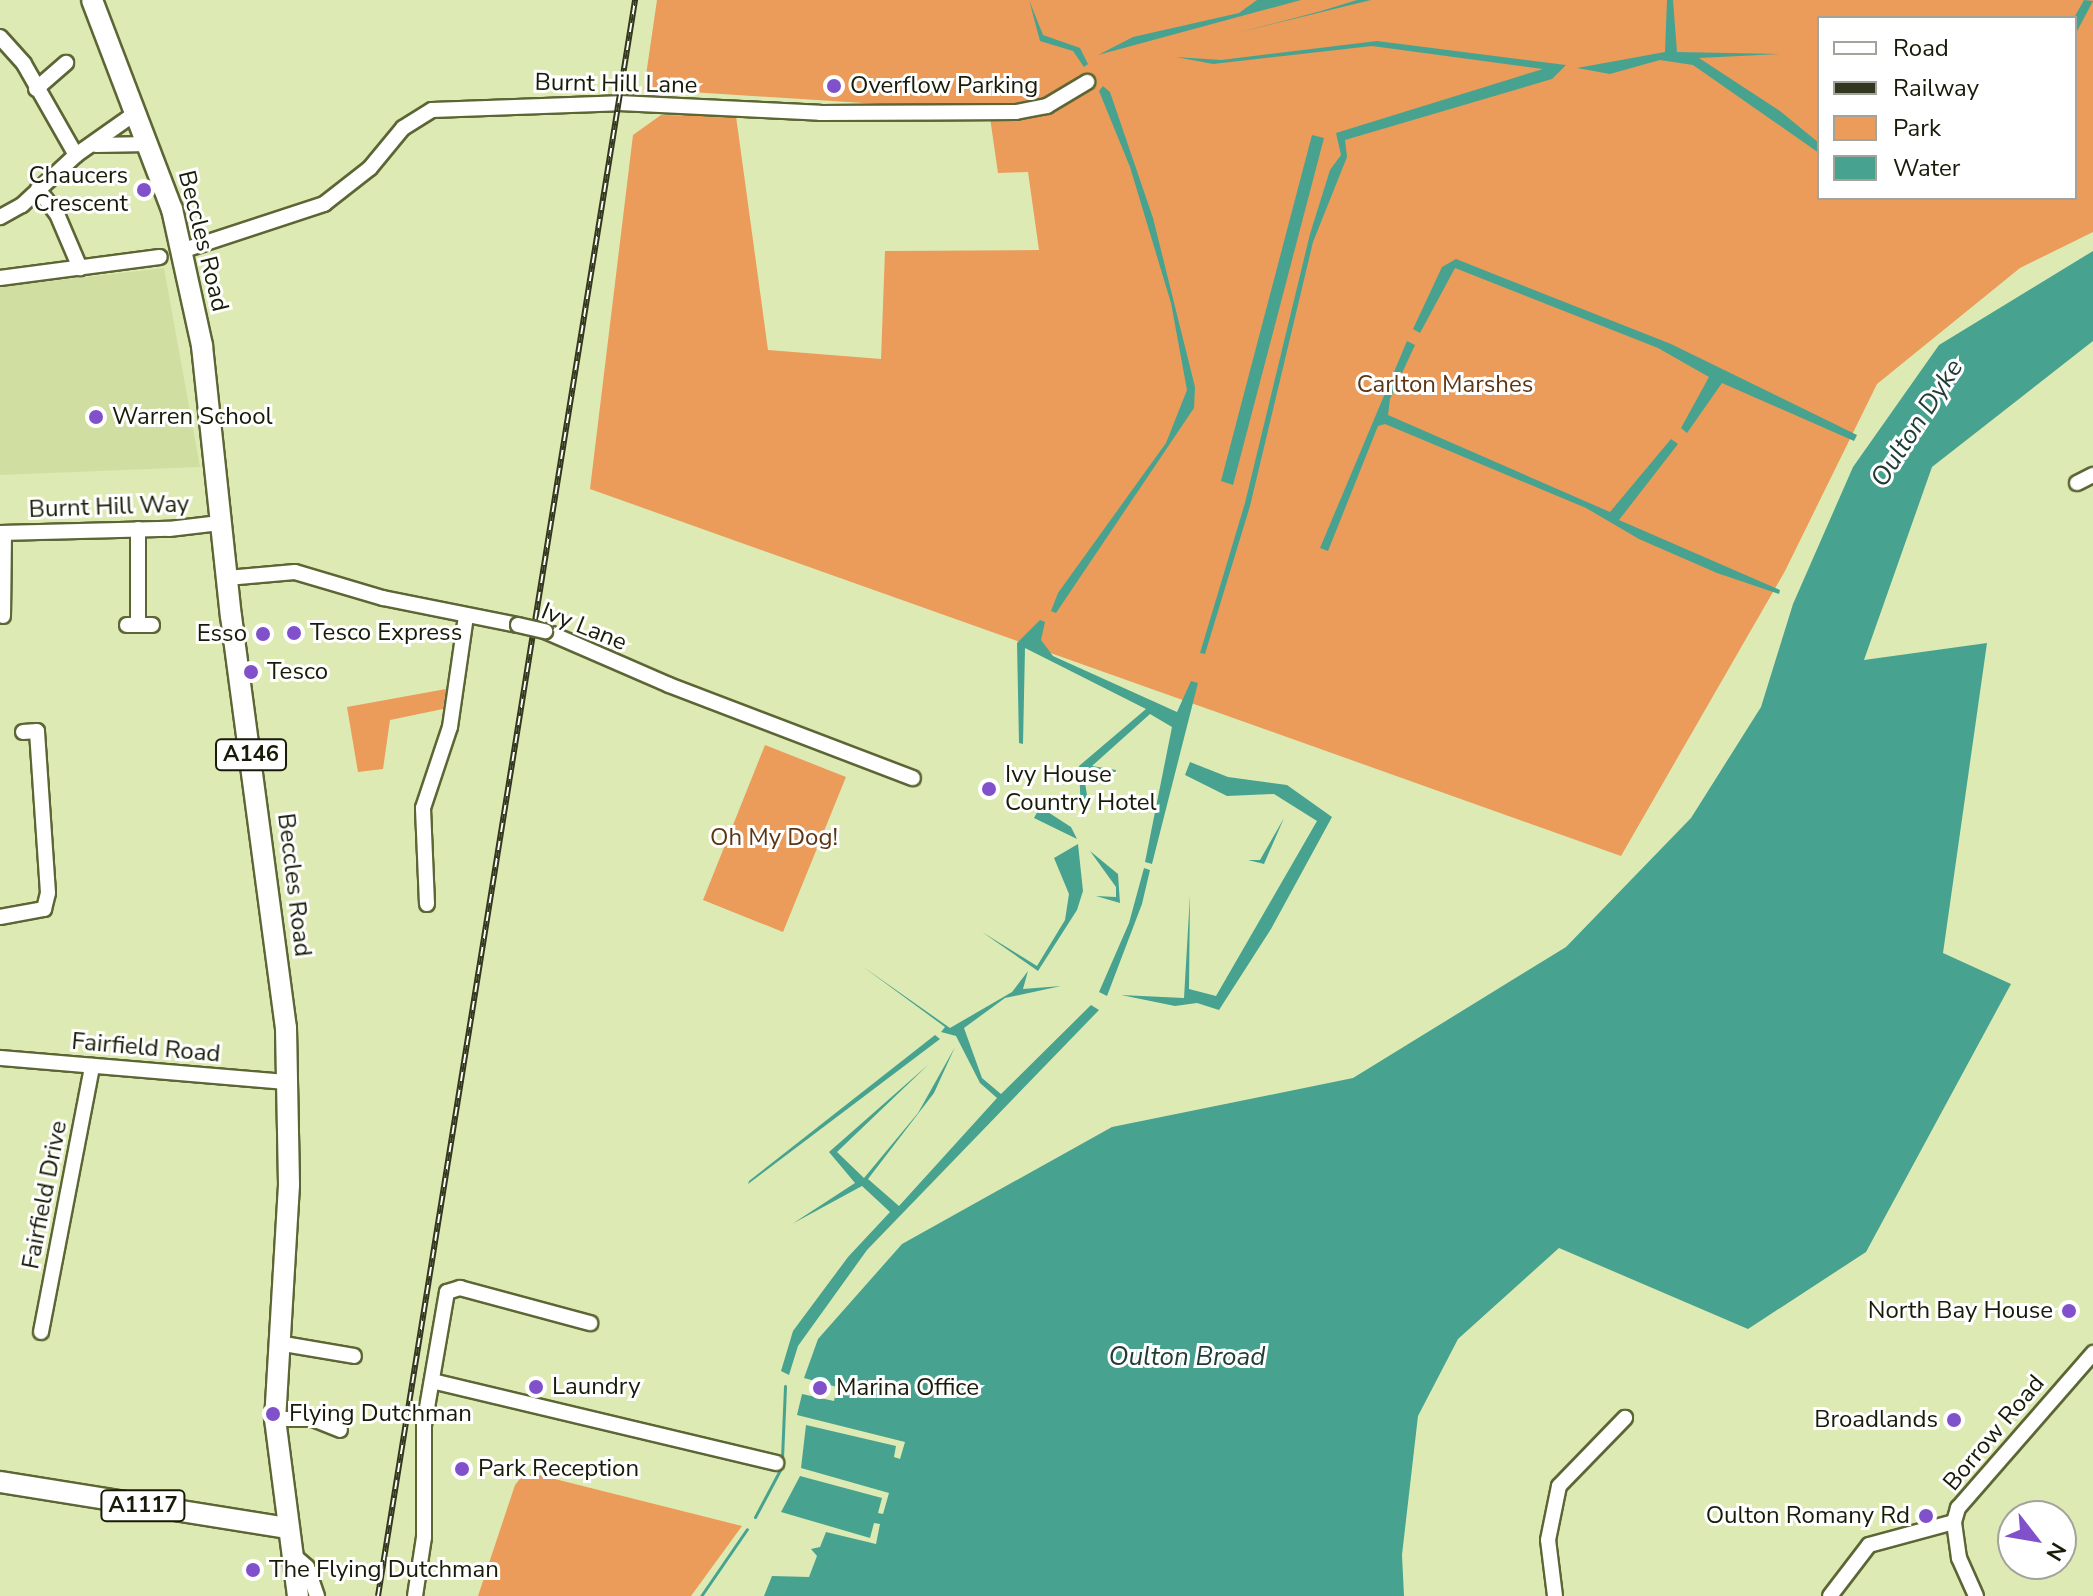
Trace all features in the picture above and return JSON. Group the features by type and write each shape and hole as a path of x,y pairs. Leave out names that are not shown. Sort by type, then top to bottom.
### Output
{"highway":[{"name":"Beccles Road","path":"92,0 149,144 181,251 202,346 220,523 276,941 288,1082 287,1237 275,1419 292,1554"},
{"name":"A1117","path":"0,1482 287,1528"},
{"name":"A146","path":"292,1554 298,1596"}],"street":[{"path":"4,47 36,89 76,155"},
{"path":"36,89 56,66"},
{"name":"Burnt Hill Lane","path":"181,251 324,204 370,168 403,128 432,110 619,103 820,113 1016,112 1047,106 1087,82"},
{"path":"0,217 76,155 96,145 137,112"},
{"path":"96,145 149,144"},
{"path":"38,189 57,214 80,268"},
{"path":"136,245 136,260"},
{"path":"0,278 160,257"},
{"path":"2077,483 2093,476"},
{"name":"Burnt Hill Way","path":"2,533 220,523"},
{"path":"138,529 139,625"},
{"path":"2,533 6,616"},
{"name":"Ivy Lane","path":"227,578 286,570 466,616 545,631 669,685 913,778"},
{"path":"427,904 423,808 450,727 466,616"},
{"path":"0,917 44,909 48,893 36,730"},
{"name":"Fairfield Road","path":"0,1058 288,1082"},
{"name":"Fairfield Drive","path":"41,1332 92,1066"},
{"path":"415,1596 424,1537 424,1425 444,1299 453,1289 590,1323"},
{"path":"278,1343 354,1356"},
{"name":"Borrow Road","path":"1976,1596 1959,1558 1954,1522 1973,1486 2093,1353"},
{"path":"432,1381 776,1463"},
{"path":"1555,1596 1548,1540 1559,1486 1625,1418"},
{"path":"275,1419 313,1419 340,1430"},
{"path":"1830,1596 1869,1545 1954,1522"},
{"name":"Beccles Road","path":"292,1554 307,1567 317,1596"}],"shaded area":[{"name":"Warren School","path":"164,268 200,467 0,475 0,287"}],"green space":[{"name":"Carlton Marshes","path":"657,0 2093,0 2093,232 2020,268 1877,384 1785,571 1621,856 590,489 633,135 661,115 736,116 768,350 881,359 885,251 1039,250 1028,172 998,173 989,111 644,89"},
{"path":"446,689 443,709 390,720 383,769 358,772 347,707"},
{"name":"Oh My Dog!","path":"765,745 846,777 783,932 703,900"},
{"path":"535,1474 742,1526 691,1596 478,1596 515,1485 523,1475"}],"water":[{"path":"1029,0 1043,35 1080,48 1088,64 1084,67 1073,51 1040,41"},
{"path":"1257,0 1301,0 1098,55 1133,37 1239,13"},
{"path":"1357,0 1371,0 1241,32 1321,11"},
{"path":"1667,0 1673,0 1677,52 1780,54 1699,58 1780,111 1817,141 1817,152 1693,65 1660,60 1610,74 1577,68 1665,52"},
{"path":"2084,0 2093,1 2077,31 2075,16"},
{"path":"1377,41 1566,65 1552,79 1345,140 1347,157 1313,242 1250,506 1205,654 1200,653 1245,503 1310,234 1330,170 1341,155 1336,133 1543,69 1372,46 1213,64 1176,57 1221,60"},
{"path":"1103,86 1110,92 1153,218 1195,387 1194,408 1056,613 1051,611 1058,593 1166,443 1187,390 1171,303 1130,167 1099,91"},
{"path":"1312,135 1324,138 1233,485 1221,481"},
{"name":"Oulton Broad","path":"2093,251 2093,341 1932,467 1864,660 1987,643 1943,953 2011,984 1866,1252 1748,1329 1559,1248 1458,1339 1418,1416 1402,1555 1404,1596 764,1596 772,1576 809,1577 817,1556 811,1549 820,1547 826,1532 876,1544 880,1524 874,1523 870,1538 781,1512 800,1476 882,1498 878,1513 883,1514 889,1493 801,1468 806,1425 896,1446 894,1457 900,1459 905,1442 797,1415 802,1394 834,1401 837,1387 804,1378 818,1339 902,1244 1112,1127 1353,1078 1566,947 1691,818 1761,707 1793,604 1853,467 1939,345"},
{"path":"1456,259 1671,344 1857,435 1854,441 1722,383 1687,433 1681,428 1709,377 1658,348 1455,268 1420,333 1413,329 1442,267"},
{"path":"1407,341 1415,345 1390,399 1388,415 1610,512 1671,439 1678,444 1619,520 1780,590 1779,594 1717,573 1639,539 1586,508 1385,424 1378,426 1328,551 1320,548"},
{"path":"1040,620 1045,622 1041,640 1053,656 1177,712 1191,681 1198,683 1152,864 1145,862 1172,727 1150,714 1092,766 1116,770 1115,774 1083,771 1088,801 1081,814 1079,766 1146,709 1025,648 1023,744 1019,743 1017,643"},
{"path":"1190,762 1228,777 1287,785 1332,817 1271,929 1219,1010 1197,1003 1175,1006 1121,995 1184,998 1190,895 1189,989 1216,996 1317,821 1274,794 1227,796 1185,775"},
{"path":"1040,807 1071,827 1077,839 1034,818"},
{"path":"1284,818 1264,864 1248,860 1260,860"},
{"path":"1078,844 1083,891 1077,910 1038,971 982,932 1037,966 1065,920 1069,894 1054,858"},
{"path":"1090,851 1118,874 1120,903 1096,896 1116,897 1116,887"},
{"path":"1144,868 1150,870 1142,904 1107,996 1099,992 1129,923"},
{"path":"862,966 950,1028 1012,992 1028,971 1023,989 1061,986 1005,998 964,1028 982,1078 1001,1094 1091,1005 1099,1010 867,1250 798,1346 789,1375 781,1371 793,1331 848,1257 890,1212 862,1186 792,1224 855,1183 829,1152 929,1064 837,1152 864,1178 918,1113 955,1047 934,1093 868,1179 899,1206 997,1098 980,1083 956,1036 941,1032 945,1027"},
{"path":"935,1035 940,1039 748,1184 749,1181"}],"waterway":[{"path":"782,1458 785,1386"},
{"path":"755,1517 780,1470"},
{"path":"701,1596 747,1529"}],"railway":[{"path":"378,1596 635,0"}],"place":[{"name":"Overflow Parking","path":"834,86"},
{"name":"Chaucers Crescent","path":"144,190"},
{"name":"Warren School","path":"96,417"},
{"name":"Tesco Express","path":"294,633"},
{"name":"Esso","path":"263,634"},
{"name":"Tesco","path":"251,672"},
{"name":"Ivy House Country Hotel","path":"989,789"},
{"name":"North Bay House","path":"2069,1311"},
{"name":"Laundry","path":"536,1387"},
{"name":"Marina Office","path":"820,1388"},
{"name":"Flying Dutchman","path":"273,1414"},
{"name":"Broadlands","path":"1954,1420"},
{"name":"Park Reception","path":"462,1469"},
{"name":"Oulton Romany Rd","path":"1926,1516"},
{"name":"The Flying Dutchman","path":"253,1570"}],"water label":[{"name":"Oulton Dyke","path":"1917,423"}]}
